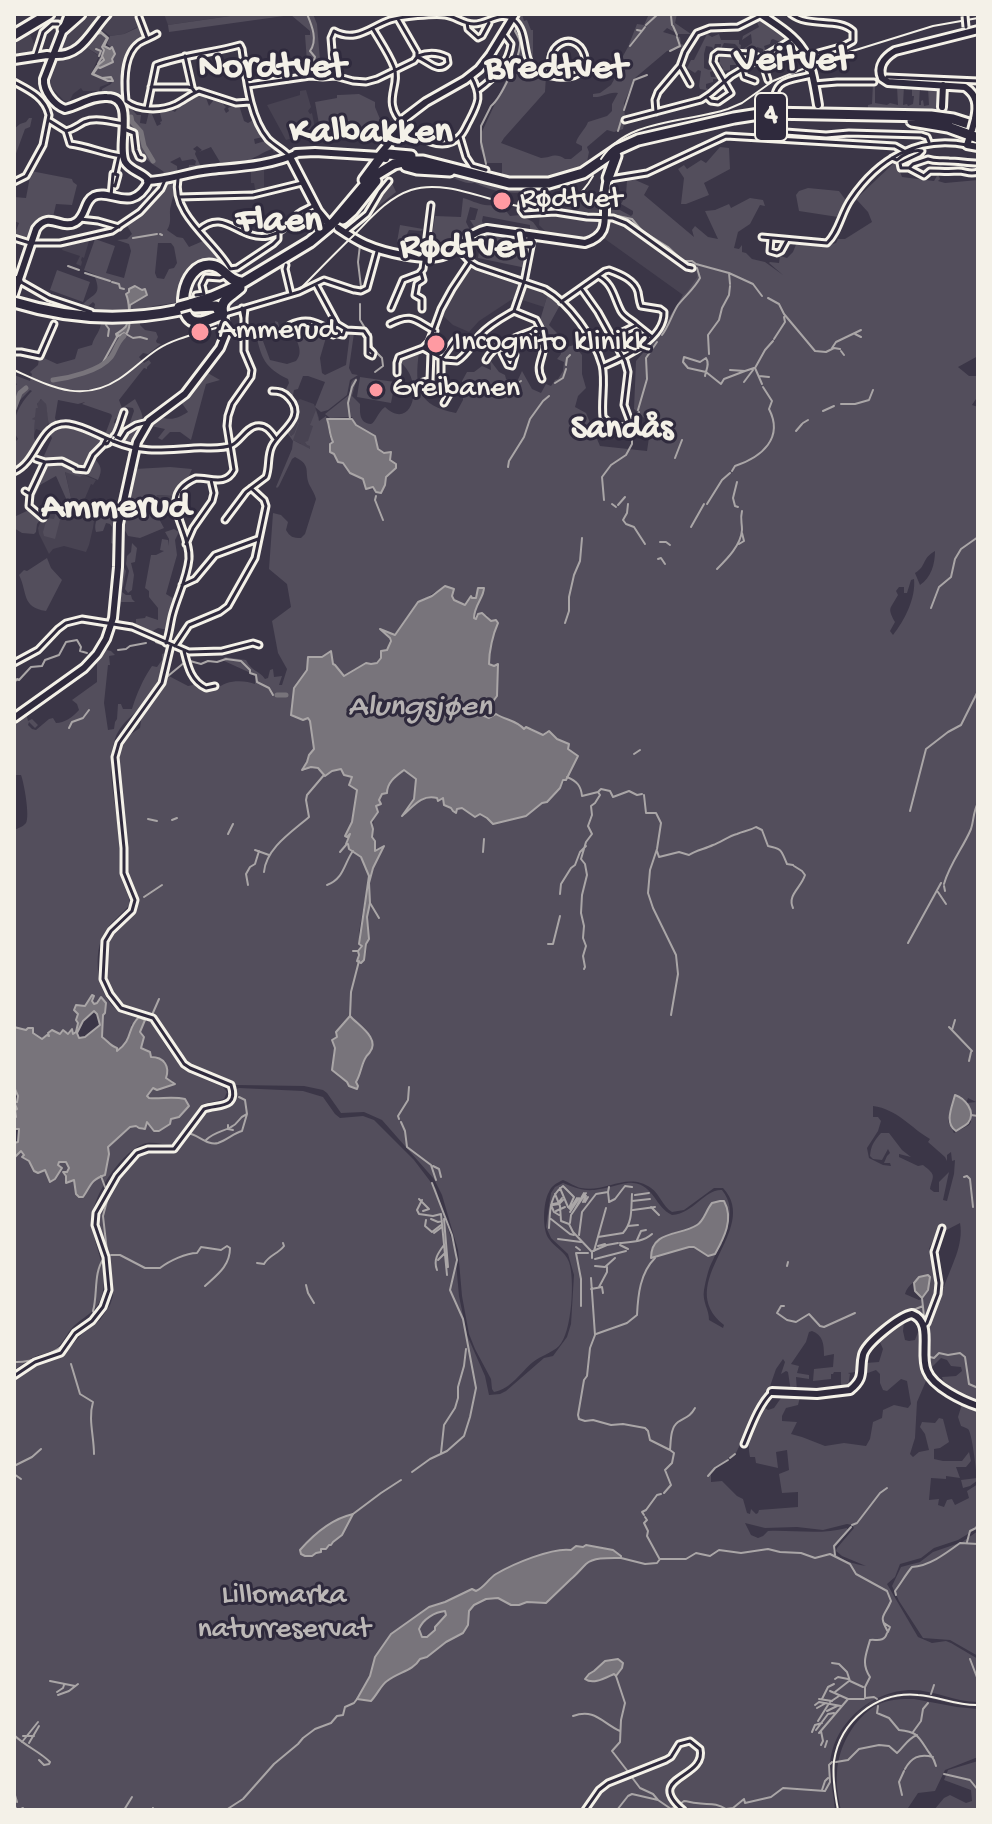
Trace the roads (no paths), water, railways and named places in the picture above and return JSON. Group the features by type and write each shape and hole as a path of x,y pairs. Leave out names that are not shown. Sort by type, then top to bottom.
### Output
{"highway":[{"path":"14,34 46,14"},
{"path":"61,26 76,14"},
{"name":"4","path":"192,303 242,285 341,227 372,182 391,168 418,164 509,183 555,183 583,173 622,147 649,137 746,115 819,111 900,117"},
{"path":"900,117 942,111 973,133"},
{"name":"4","path":"14,298 65,311 118,316 179,309 242,285 319,236 375,174 394,164 418,160 502,185 532,188 565,184 584,177 644,142 755,117 900,117"},
{"path":"900,117 973,133"},
{"path":"608,178 616,156"},
{"path":"351,202 370,170 384,157 422,157 452,170"},
{"path":"406,166 452,170"},
{"path":"597,170 604,170 608,178"},
{"path":"341,227 376,181"},
{"path":"215,266 242,285 223,303 223,318 201,322 192,321 186,314 184,296 188,280 198,268 215,266"},
{"path":"224,292 228,285 226,275"},
{"path":"192,303 216,306 223,318"}],"street":[{"path":"14,60 71,53 78,49 107,14"},
{"path":"791,14 803,21 847,26 853,31 853,41 847,45 807,56"},
{"path":"334,76 331,38 334,31 356,35 388,21 443,15 477,24 499,16 513,16"},
{"path":"656,112 658,92 680,66 683,55 700,30 738,27 763,15 794,38 807,56 819,111"},
{"path":"965,15 967,30"},
{"path":"49,120 66,131 70,144 121,156 130,168 146,180 207,170 244,168 298,153 384,157 409,116 426,102 471,76 488,59 513,16"},
{"path":"513,16 522,32 528,60 538,72 547,75 570,77 580,73 585,63 584,50 574,42 559,45 553,51 547,75"},
{"path":"139,17 147,38"},
{"path":"248,85 306,76 334,76 363,82 375,80 414,61 417,56 426,53 447,58 448,64 437,68 417,56 398,19"},
{"path":"467,23 473,35 479,38 489,21"},
{"path":"35,57 44,30 52,24 61,26 43,84 60,107 68,109 85,101 106,97 132,105 161,108 174,105 194,90"},
{"path":"373,29 395,70 391,102 401,126 426,140 446,143 460,137 478,103 478,90 471,76"},
{"path":"978,30 967,30 892,53 883,61 880,70 882,78 886,79 978,81"},
{"path":"111,197 121,156 128,58 134,48 157,34"},
{"path":"478,90 507,58 511,44 502,35"},
{"path":"625,120 707,97 724,81 794,38"},
{"path":"147,108 156,65 240,45 250,102 266,136 287,155 328,223"},
{"path":"707,97 718,102 731,92 713,62 716,53 749,54 761,58"},
{"path":"185,56 194,90"},
{"path":"761,58 768,80"},
{"path":"680,66 690,84"},
{"path":"742,69 744,77 755,81"},
{"path":"774,109 774,90 777,86 812,75"},
{"path":"922,81 965,87 974,96 977,107 973,133 978,147"},
{"path":"14,82 43,100 49,110 44,142 26,176 14,182"},
{"path":"814,84 874,82"},
{"path":"942,111 943,85"},
{"path":"151,87 194,90 236,103 250,102"},
{"path":"66,131 95,120 124,127 134,133 136,150 142,158"},
{"path":"772,131 825,135 921,135 927,137 929,142"},
{"path":"762,237 821,243 830,241 851,199 882,165 904,151 929,142 950,142 973,133"},
{"path":"389,181 368,213 341,227 362,243 424,258 443,256 472,234 483,230 502,230 575,243 594,240 603,230 606,217 608,178 647,173 726,136 895,146 904,151"},
{"path":"460,137 472,166 486,170"},
{"path":"892,158 897,160 917,150 922,151 900,163 902,169 928,159 978,163"},
{"path":"909,168 924,176 930,171 978,172"},
{"path":"173,178 185,211 229,269 237,268 273,244 278,239 278,233"},
{"path":"14,238 32,243 60,243 108,232 146,206 173,178"},
{"path":"14,298 17,280 37,227 49,221 70,224 80,219 93,197 132,197 140,193 146,180"},
{"path":"179,197 253,195 303,182"},
{"path":"522,203 524,214 555,212 606,217 626,223 692,268"},
{"path":"199,230 208,223 218,221 240,232 267,236 278,233 299,214 315,205"},
{"path":"391,308 402,281 424,268 431,205"},
{"path":"80,219 119,227"},
{"path":"423,348 442,358 457,361 488,327 514,311 524,282 533,236"},
{"path":"771,238 770,251 777,253 787,240"},
{"path":"108,441 121,439 136,425 148,422 192,387 222,345 226,335 223,318 244,307 302,291 327,280 361,291 367,288 378,248"},
{"path":"457,248 470,262 554,294 580,321 602,366 603,417 612,425 628,428 631,424 624,402 628,372 623,357 581,288"},
{"path":"397,373 399,357 423,348 429,342 441,309 470,262"},
{"path":"286,265 291,294"},
{"path":"561,302 605,271 614,271 633,282 641,306 662,310 665,317 652,337 642,346 602,366"},
{"path":"420,273 423,280 417,283 415,295 422,299 422,309"},
{"path":"192,303 204,294 202,285 206,277 226,275"},
{"path":"598,276 610,286 623,315 652,337"},
{"path":"17,280 49,298 91,312"},
{"path":"315,283 337,324 345,329 364,331 369,349"},
{"path":"14,1376 33,1363 61,1353 106,1302 109,1291 107,1263 95,1225 96,1214 120,1172 140,1151 174,1149 204,1109 227,1105 232,1095 231,1085 184,1064 153,1018 120,1007 102,977 105,941 132,911 135,900 124,873 115,753 118,744 162,683 171,645 171,616 188,562 175,500 177,492 192,479 224,480 234,470 227,426 230,407 252,372 243,343 244,307"},
{"path":"514,311 534,319 539,328 545,343 538,367 542,379"},
{"path":"390,324 403,318 413,318 435,331"},
{"path":"291,328 290,325 303,320 315,321 329,329 337,324"},
{"path":"14,352 40,356 54,324"},
{"path":"612,337 637,325"},
{"path":"486,360 494,349 539,328"},
{"path":"333,335 342,335 345,329"},
{"path":"444,403 451,391 441,373 442,358 454,341 469,349"},
{"path":"502,353 508,365 513,365 515,355 509,342"},
{"path":"423,382 430,380 431,353"},
{"path":"225,520 251,488 267,476 269,452 276,439 292,423 295,407 284,393 272,391"},
{"path":"36,459 62,461 76,469 86,470 93,455 117,430 124,412"},
{"path":"14,718 87,665 102,646 110,624 117,574 119,524 136,448 148,422"},
{"path":"14,472 30,460 44,434 58,425 72,425 108,441 159,452 230,446 250,428 258,426 268,429 276,439"},
{"path":"108,441 117,430"},
{"path":"43,518 29,506 27,492 45,462"},
{"path":"186,544 212,501 211,479"},
{"path":"171,645 189,625 228,606 253,561 266,506 251,488"},
{"path":"182,585 195,579 215,555 258,539"},
{"path":"14,663 38,650 66,623 86,619 132,627 184,651 222,651 246,644 259,645"},
{"path":"184,651 190,672 198,684 206,688 215,686"},
{"path":"924,1326 938,1294 934,1252 942,1228"},
{"path":"744,1444 772,1392 817,1394 849,1391 855,1387 861,1378 866,1349 907,1315 920,1318 924,1326 925,1365 929,1375 951,1394 978,1406"},
{"path":"585,1810 608,1783 666,1760 680,1743 690,1741 700,1749 701,1759 695,1768 675,1780 671,1791 673,1800 683,1810"}],"water":[{"path":"100,31 108,38 104,46 112,47 115,54 113,62 98,67 93,74 102,78 111,77 113,81 108,81 92,74 97,66 104,60 102,47 107,38 101,33 96,34"},
{"path":"135,286 145,289 147,295 130,305 129,329 120,338 124,333 117,337 116,334 129,319 126,294"},
{"path":"327,419 352,419 356,425 375,436 378,449 384,453 391,452 390,460 396,464 396,468 386,477 381,493 373,487 366,489 363,479 350,473 330,452 333,442"},
{"name":"Alungsjøen","path":"445,586 454,589 454,600 465,605 471,596 476,598 478,588 484,588 474,618 482,613 498,623 489,664 498,664 497,696 491,704 487,703 482,715 489,718 496,714 543,735 549,731 569,744 568,749 578,756 566,780 547,802 526,816 493,824 480,814 475,817 462,808 457,809 456,813 444,805 443,798 438,801 431,797 422,800 402,816 414,799 416,779 404,770 395,777 387,793 382,794 381,804 376,806 378,812 371,822 375,851 384,846 369,883 369,939 361,963 357,961 362,946 359,944 369,876 361,857 346,844 350,834 345,836 352,822 357,790 349,785 352,777 344,775 341,769 325,776 318,768 302,770 314,749 308,718 303,720 291,715 294,688 307,670 308,657 322,657 331,651 333,664 344,676 366,663 377,663 381,651 387,650 391,641 380,629 395,635 418,602"},
{"path":"92,995 94,1004 101,997 106,1003 102,1037 117,1051 126,1042 139,1017 145,1020 140,1032 144,1037 141,1048 150,1052 151,1057 163,1060 166,1078 175,1084 157,1090 153,1088 147,1096 185,1099 189,1106 159,1131 154,1131 147,1122 145,1129 130,1127 108,1147 105,1175 94,1181 83,1197 79,1197 74,1180 66,1183 63,1172 69,1168 66,1162 59,1162 62,1168 50,1182 45,1170 34,1171 29,1161 22,1157 21,1151 14,1158 14,1143 18,1142 19,1129 14,1129 17,1109 14,1102 17,1102 18,1096 14,1087 14,1027 33,1028 33,1033 42,1039 49,1036 52,1030 60,1034 63,1030 68,1034 72,1029 73,1034 78,1023 78,1014 74,1010 76,1005 85,1006","holes":["94,1011 100,1025 79,1038 77,1033 83,1021"]},
{"path":"350,1016 367,1032 372,1042 356,1082 357,1089 349,1086 332,1070 335,1048 332,1040"},
{"path":"955,1095 965,1102 971,1114 968,1123 956,1131 950,1124"},
{"path":"724,1201 727,1208 728,1221 715,1254 708,1256 689,1247 651,1258 652,1249 661,1238 697,1225 712,1203"},
{"path":"928,1275 928,1290 922,1298 915,1291 914,1283 919,1277"},
{"path":"353,1514 342,1535 326,1549 312,1556 301,1554 300,1550 324,1528 337,1519"},
{"path":"583,1547 613,1550 621,1558 589,1562 546,1603 511,1605 498,1598 474,1605 469,1611 468,1625 463,1633 387,1681 371,1701 357,1699 370,1676 375,1657 391,1634 429,1607 472,1589 476,1591 496,1574 522,1561 554,1551","holes":["445,1611 446,1615 435,1630 422,1637 419,1629 426,1619"]},
{"path":"618,1659 623,1663 616,1676 614,1674 595,1681 585,1679 605,1661"}],"waterway":[{"path":"307,14 314,38 310,51 315,57 311,70"},
{"path":"646,25 658,14"},
{"path":"672,25 673,14"},
{"path":"673,26 677,35"},
{"path":"637,30 642,31 645,27"},
{"path":"486,164 481,126 514,66 520,42 516,29"},
{"path":"630,46 642,31"},
{"path":"670,51 680,46 677,37"},
{"path":"85,46 92,38"},
{"path":"96,49 101,51 99,56"},
{"path":"98,64 102,57"},
{"path":"624,110 634,80 647,75"},
{"path":"122,87 125,104"},
{"path":"131,117 153,161"},
{"path":"618,131 621,121"},
{"path":"618,216 632,219 642,231"},
{"path":"644,232 683,261 729,273 753,284 762,296"},
{"path":"133,238 157,234"},
{"path":"360,245 358,262 361,287"},
{"path":"68,266 79,270"},
{"path":"662,335 678,305 700,278 697,268"},
{"path":"85,273 110,281"},
{"path":"729,273 730,284"},
{"path":"112,282 124,289"},
{"path":"709,354 708,335 719,320 730,286"},
{"path":"768,298 779,304 815,351 840,349"},
{"path":"360,304 360,320 365,328"},
{"path":"774,339 785,322 784,317"},
{"path":"106,325 108,336"},
{"path":"832,348 836,342 861,330"},
{"path":"126,334 147,339"},
{"path":"855,334 861,337"},
{"path":"101,366 118,335"},
{"path":"53,380 75,376 100,366 111,357 124,336"},
{"path":"762,384 755,368 773,341"},
{"path":"371,342 372,347"},
{"path":"638,410 647,379 646,358 657,342"},
{"path":"841,351 844,355"},
{"path":"375,372 383,366 382,358 376,352"},
{"path":"566,365 570,355"},
{"path":"705,376 705,374 706,372 708,365 706,358 700,362 684,357 683,362 688,368 706,372 721,384 724,379 745,371"},
{"path":"730,370 754,368"},
{"path":"555,383 563,378 566,369"},
{"path":"744,382 753,370"},
{"path":"759,376 769,377"},
{"path":"350,419 348,403 356,380"},
{"path":"511,387 521,381"},
{"path":"732,471 735,466 762,452 772,437 773,419 769,409 772,401 763,387"},
{"path":"14,409 20,393 26,388"},
{"path":"841,404 869,400 873,390"},
{"path":"508,467 530,419 549,396"},
{"path":"823,411 834,406"},
{"path":"634,419 639,412"},
{"path":"803,423 808,420"},
{"path":"796,431 802,424"},
{"path":"571,434 573,429 594,428"},
{"path":"604,500 602,477 611,465 626,455 632,444 632,431"},
{"path":"675,458 682,440"},
{"path":"707,504 730,473"},
{"path":"737,482 733,498 738,507"},
{"path":"376,496 383,520"},
{"path":"618,505 625,497"},
{"path":"612,504 616,507"},
{"path":"628,504 623,520 634,527 645,544"},
{"path":"691,527 704,504"},
{"path":"717,569 739,541 742,511"},
{"path":"739,544 744,541 742,533"},
{"path":"931,608 939,587 951,577 961,549 978,537"},
{"path":"565,623 574,575 580,561 582,538"},
{"path":"660,542 670,545"},
{"path":"658,559 661,558 665,564"},
{"path":"14,683 31,667 42,666 45,660 59,655 66,642 77,640 80,651 87,653"},
{"path":"156,642 169,647"},
{"path":"118,650 146,643"},
{"path":"190,661 201,664 226,659 241,661 250,673 256,675 257,682 269,688 273,695"},
{"path":"170,661 168,676 185,662"},
{"path":"910,811 926,749 961,725 978,691"},
{"path":"277,695 286,695"},
{"path":"69,728 72,722 83,718 89,710"},
{"path":"634,754 640,750"},
{"path":"264,872 275,848 309,817 307,795 324,775"},
{"path":"567,777 578,784 582,796 601,789 610,791 613,797 629,791 642,794"},
{"path":"584,969 586,946 581,913 587,875 581,859 592,834 588,826 591,806 600,795 598,792"},
{"path":"644,795 646,813 656,813 661,823 648,893 676,955 678,974 671,1015"},
{"path":"944,884 971,829 978,803"},
{"path":"172,820 177,818"},
{"path":"148,819 157,821"},
{"path":"228,834 233,824"},
{"path":"657,851 659,857 679,852 689,855 756,827 762,830 768,846 779,850 787,864 793,865"},
{"path":"483,852 484,839"},
{"path":"340,852 346,845"},
{"path":"560,894 561,884 586,846"},
{"path":"255,850 269,855"},
{"path":"248,885 246,874 255,864 259,851"},
{"path":"327,885 340,875 353,851"},
{"path":"793,908 793,895 805,875 794,866"},
{"path":"908,943 941,883"},
{"path":"144,897 162,885"},
{"path":"944,886 945,891"},
{"path":"938,892 946,904"},
{"path":"370,903 379,918"},
{"path":"548,944 553,944 560,916"},
{"path":"353,951 358,951"},
{"path":"350,1016 351,992 359,961"},
{"path":"152,1015 159,999"},
{"path":"952,1030 955,1020"},
{"path":"949,1027 972,1051"},
{"path":"969,1061 971,1052"},
{"path":"399,1119 408,1100 409,1087"},
{"path":"206,1140 247,1114 245,1100 239,1097"},
{"path":"187,1133 210,1143 218,1143 242,1131 247,1114"},
{"path":"971,1115 978,1116"},
{"path":"401,1122 407,1147 431,1165 436,1180"},
{"path":"228,1125 228,1129 233,1130"},
{"path":"433,1166 439,1169 441,1177"},
{"path":"101,1176 105,1187"},
{"path":"964,1177 970,1179 973,1207"},
{"path":"412,1472 447,1451 464,1436 476,1388 463,1319 450,1290 457,1260 452,1235 432,1183"},
{"path":"549,1228 553,1200 563,1186 574,1197 569,1208"},
{"path":"609,1202 625,1186 632,1187"},
{"path":"609,1187 609,1201"},
{"path":"560,1188 568,1207"},
{"path":"579,1235 582,1212 596,1194 608,1192"},
{"path":"575,1209 584,1193"},
{"path":"570,1223 571,1215 586,1193"},
{"path":"635,1195 649,1193"},
{"path":"555,1194 561,1221 569,1224 592,1252 592,1258"},
{"path":"598,1237 623,1233 630,1220 632,1194"},
{"path":"583,1202 586,1196"},
{"path":"108,1197 103,1216 109,1269"},
{"path":"585,1202 588,1197"},
{"path":"553,1204 562,1198"},
{"path":"570,1209 577,1198"},
{"path":"570,1212 579,1198"},
{"path":"419,1199 429,1209 423,1211"},
{"path":"632,1201 650,1199"},
{"path":"422,1200 417,1210 419,1214 441,1214"},
{"path":"553,1205 563,1200"},
{"path":"551,1205 559,1215"},
{"path":"556,1211 565,1207"},
{"path":"651,1207 659,1215"},
{"path":"633,1210 655,1207"},
{"path":"594,1251 606,1208"},
{"path":"441,1214 447,1275"},
{"path":"431,1219 442,1221"},
{"path":"444,1219 448,1267"},
{"path":"551,1219 574,1235"},
{"path":"426,1220 425,1226 432,1232 441,1225"},
{"path":"628,1226 638,1225"},
{"path":"434,1233 442,1227"},
{"path":"637,1240 641,1231 646,1230"},
{"path":"620,1243 641,1240 652,1234"},
{"path":"558,1239 581,1242"},
{"path":"257,1263 264,1264 282,1249 283,1243"},
{"path":"593,1251 618,1243"},
{"path":"598,1246 605,1244"},
{"path":"437,1270 436,1260 444,1245"},
{"path":"620,1245 628,1249"},
{"path":"111,1255 120,1255 145,1268 160,1268 178,1258 197,1253 201,1247 221,1250 227,1246 230,1248 225,1265 205,1286"},
{"path":"576,1247 580,1250"},
{"path":"595,1259 626,1251"},
{"path":"438,1260 445,1253"},
{"path":"581,1306 581,1279 576,1253 588,1253"},
{"path":"73,1334 95,1315 97,1277 104,1258"},
{"path":"595,1266 605,1267 615,1258"},
{"path":"596,1334 627,1323 637,1315 643,1277 655,1258"},
{"path":"787,1266 788,1262"},
{"path":"599,1287 607,1267"},
{"path":"591,1278 595,1335 590,1348 579,1419 645,1428 650,1440 670,1450"},
{"path":"306,1285 314,1303"},
{"path":"591,1289 602,1287 603,1293"},
{"path":"922,1298 926,1318"},
{"path":"784,1306 777,1313 787,1320 796,1322 809,1314 824,1327 855,1313"},
{"path":"901,1315 923,1306"},
{"path":"928,1327 927,1353 930,1357 934,1358 939,1353 960,1353 965,1357 969,1384 978,1388"},
{"path":"14,1362 42,1357 67,1342"},
{"path":"441,1453 444,1425 458,1398 466,1349"},
{"path":"71,1364 80,1394 93,1402 94,1454"},
{"path":"664,1493 671,1485 665,1470 672,1463 674,1453 670,1450 672,1431 695,1408"},
{"path":"14,1466 41,1449"},
{"path":"730,1458 735,1454"},
{"path":"708,1476 728,1460"},
{"path":"14,1474 21,1479"},
{"path":"353,1514 401,1480"},
{"path":"852,1525 887,1488"},
{"path":"644,1515 642,1512 661,1494"},
{"path":"645,1517 647,1536 659,1558"},
{"path":"967,1542 970,1531 978,1524"},
{"path":"835,1555 834,1546 851,1527"},
{"path":"896,1595 895,1591 912,1567 931,1562 960,1543 978,1544"},
{"path":"621,1558 645,1564 657,1563 660,1559 686,1559 696,1553 710,1556 719,1550 741,1553 768,1549 815,1558 830,1554 850,1564 856,1574 887,1591 891,1601 883,1622 888,1632"},
{"path":"884,1623 890,1627 888,1632"},
{"path":"877,1699 865,1698 865,1687 870,1677 865,1659 870,1640 882,1639 887,1633"},
{"path":"970,1659 978,1680"},
{"path":"832,1663 839,1664 850,1681 863,1687"},
{"path":"616,1676 625,1703 620,1742 612,1751 629,1773"},
{"path":"835,1679 848,1679"},
{"path":"50,1681 75,1686"},
{"path":"835,1692 849,1681"},
{"path":"58,1695 78,1684"},
{"path":"822,1699 828,1687 834,1684"},
{"path":"57,1692 64,1685"},
{"path":"931,1694 934,1685"},
{"path":"830,1691 848,1699 864,1699"},
{"path":"830,1702 839,1696"},
{"path":"226,1810 243,1799 274,1764 303,1738 343,1715 345,1707 357,1699"},
{"path":"819,1699 832,1701"},
{"path":"819,1733 848,1699"},
{"path":"815,1705 819,1702 841,1706"},
{"path":"817,1708 826,1703"},
{"path":"913,1732 928,1703"},
{"path":"818,1721 828,1705"},
{"path":"827,1711 837,1706"},
{"path":"878,1706 877,1713 889,1718 899,1730 918,1737 936,1766"},
{"path":"816,1730 828,1714 834,1713"},
{"path":"573,1716 593,1715 620,1731"},
{"path":"22,1742 38,1722"},
{"path":"812,1732 815,1725 822,1723"},
{"path":"29,1743 39,1726"},
{"path":"821,1731 821,1745"},
{"path":"14,1735 50,1762 44,1765 39,1760"},
{"path":"836,1762 848,1760 859,1749 879,1745 889,1746 897,1753 917,1735"},
{"path":"23,1736 34,1736"},
{"path":"14,1753 15,1737"},
{"path":"825,1747 827,1741"},
{"path":"905,1769 916,1757 933,1757"},
{"path":"680,1804 686,1801 726,1809 733,1808 744,1799 745,1803 771,1797 783,1788 825,1791 830,1782 829,1765 832,1762"},
{"path":"902,1795 899,1782 904,1771"},
{"path":"944,1774 970,1780 978,1790"},
{"path":"631,1776 640,1788 658,1800"},
{"path":"822,1790 828,1778"},
{"path":"14,1792 17,1802"},
{"path":"617,1810 632,1794 658,1800 671,1809 676,1807"},
{"path":"124,1810 132,1797"},
{"path":"14,1805 17,1810"},
{"path":"19,1810 23,1808"}],"railway":[{"path":"601,159 626,136 658,124 728,109 773,81 830,58 933,26 978,18"},
{"path":"300,289 379,210 411,190 434,187 533,208 555,207 576,197 593,176"},
{"path":"14,370 66,390 92,390 119,379 165,345 216,328"},
{"path":"838,1810 834,1761 844,1733 863,1712 888,1698 903,1695 978,1705"}],"place":[{"name":"Rødtvet","path":"502,201"},
{"name":"Ammerud","path":"200,332"},
{"name":"Incognito klinikk","path":"436,344"},
{"name":"Greibanen","path":"376,390"}],"district":[{"name":"Veitvet","path":"793,62"},
{"name":"Nordtvet","path":"272,69"},
{"name":"Bredtvet","path":"556,70"},
{"name":"Kalbakken","path":"371,134"},
{"name":"Flaen","path":"279,223"},
{"name":"Rødtvet","path":"465,249"},
{"name":"Sandås","path":"622,431"},
{"name":"Ammerud","path":"116,509"}],"park label":[{"name":"Lillomarka naturreservat","path":"284,1614"}]}
